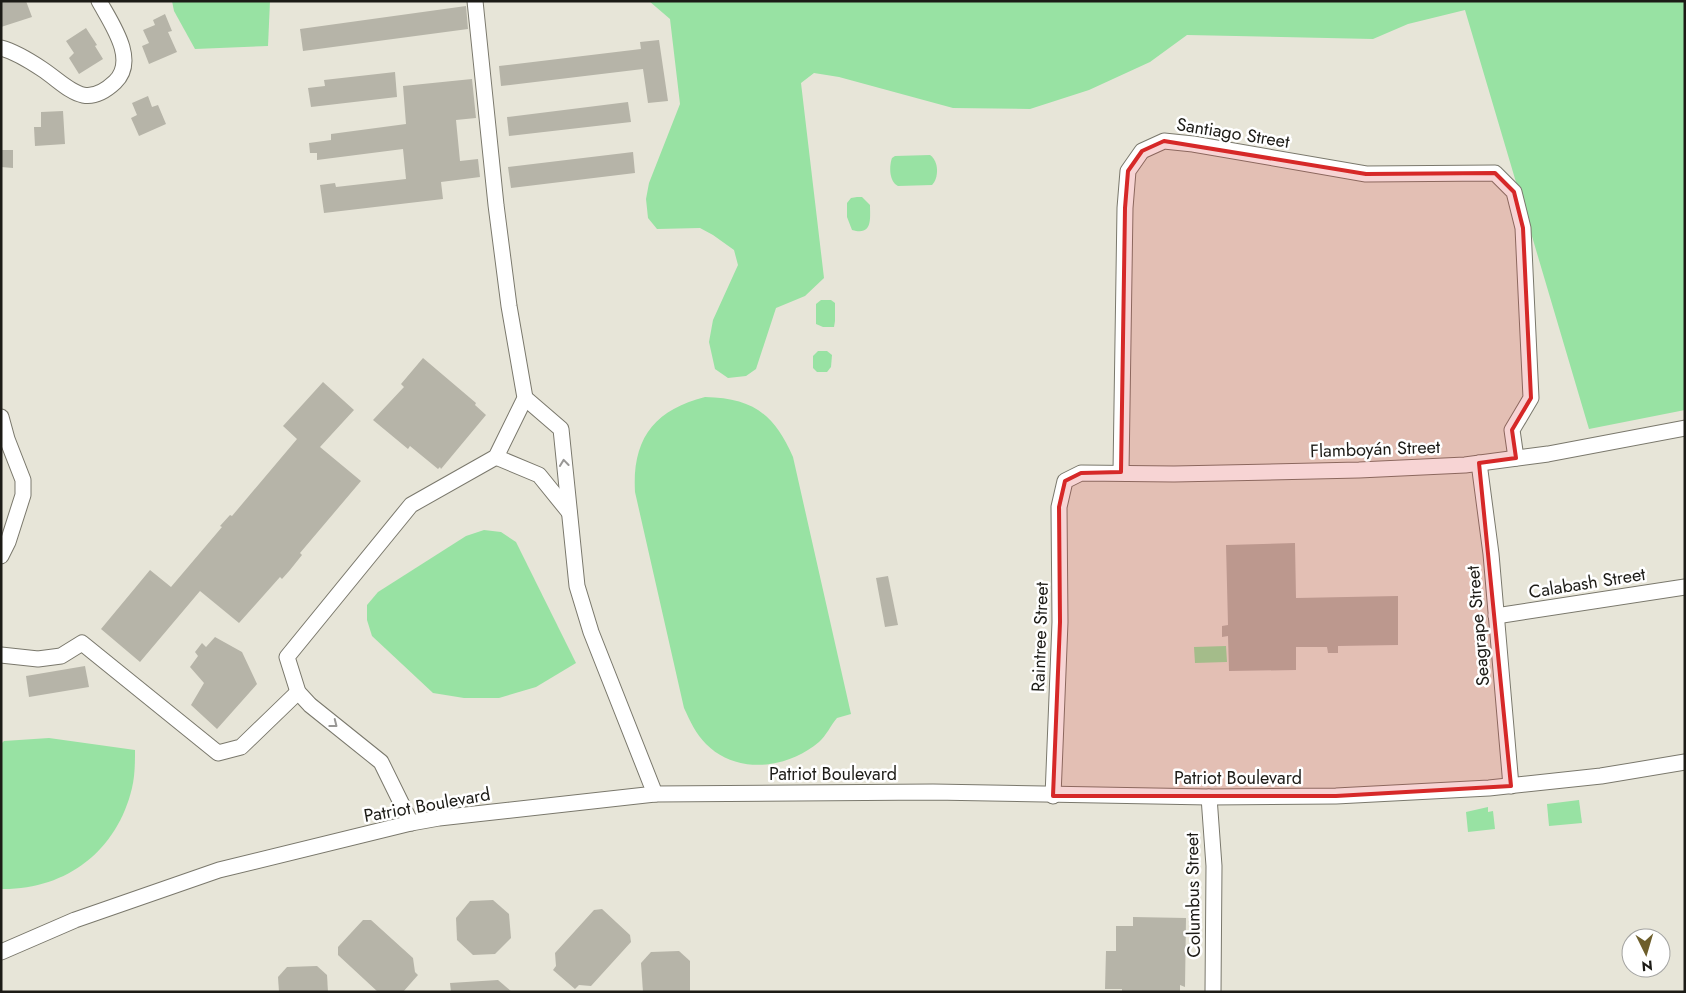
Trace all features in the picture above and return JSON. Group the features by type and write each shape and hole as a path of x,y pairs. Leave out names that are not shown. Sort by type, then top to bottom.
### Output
{"street":[{"path":"1,48 42,68 77,94 94,95 102,92 122,74 125,64 118,39 99,1"},
{"path":"412,823 381,762 310,705 298,692 287,657 411,505 496,457 525,398 509,306 497,214 475,1"},
{"name":"Santiago Street","path":"1121,472 1124,208 1128,171 1142,151 1164,141 1193,144 1366,174 1495,173 1514,192 1523,228 1530,398 1512,430 1516,458"},
{"path":"525,398 561,429 577,586 591,632 655,794"},
{"path":"1,417 7,439 23,480 23,495 8,542 1,556"},
{"name":"Flamboyán Street","path":"1065,480 1081,473 1174,474 1359,470 1479,463 1548,454 1685,428"},
{"path":"496,457 540,475 569,512"},
{"name":"Seagrape Street","path":"1479,463 1492,554 1511,786"},
{"name":"Raintree Street","path":"1053,796 1060,622 1059,507 1065,480"},
{"name":"Calabash Street","path":"1496,616 1685,587"},
{"path":"1,654 38,659 61,656 82,643 218,753 241,746 298,692"},
{"name":"Patriot Boulevard","path":"1,952 75,920 219,870 439,818 655,794 933,792 1208,798 1336,796 1511,786 1601,776 1685,762"},
{"name":"Columbus Street","path":"1208,798 1214,866 1213,992"}],"highlighted area":[{"path":"1164,141 1366,174 1495,173 1514,192 1523,228 1531,398 1512,430 1516,458 1479,463 1511,786 1336,796 1053,796 1060,622 1059,507 1065,481 1081,473 1121,472 1125,208 1128,171 1142,151"}],"green space":[{"path":"172,1 270,1 268,46 195,49 174,11"},
{"path":"649,1 1685,1 1685,410 1589,429 1465,10 1408,24 1373,39 1187,35 1150,62 1089,90 1030,109 953,108 839,77 814,73 801,83 824,278 805,296 776,308 756,369 746,376 728,378 715,369 709,342 713,320 738,265 734,250 700,228 657,229 648,218 646,199 649,183 680,104 670,19"},
{"path":"930,155 935,161 937,170 936,178 932,185 898,186 895,184 891,174 890,165 892,158 895,156"},
{"path":"862,197 870,205 869,225 864,231 852,230 847,217 847,203 851,198"},
{"path":"821,300 831,300 835,303 834,327 823,327 816,324 816,304"},
{"path":"818,351 827,351 832,355 831,367 827,372 817,372 813,368 813,356"},
{"path":"705,397 736,401 760,411 778,430 793,457 851,714 837,718 822,740 806,751 777,763 762,765 732,761 718,754 706,744 691,722 684,708 635,492 635,473 638,457 642,442 650,429 672,410"},
{"path":"484,530 501,532 516,542 576,663 536,687 499,698 464,698 433,693 372,636 367,620 367,605 378,592 466,536"},
{"path":"1226,646 1227,662 1195,663 1194,647"},
{"path":"49,738 135,750 132,788 125,810 114,830 101,848 85,862 67,874 47,882 25,888 1,889 1,744 4,741"},
{"path":"1579,800 1582,823 1549,826 1547,804"},
{"path":"1488,807 1488,812 1493,811 1495,829 1468,832 1466,812"}],"building":[{"path":"1,1 26,1 32,17 1,27"},
{"path":"466,6 468,29 303,51 300,29"},
{"path":"165,14 172,31 168,32 177,52 149,64 142,46 149,43 143,30 155,25 153,20"},
{"path":"86,28 103,59 79,74 69,58 74,53 66,41"},
{"path":"659,40 668,101 648,103 643,69 501,86 499,66 641,49 640,42"},
{"path":"395,72 397,97 311,107 308,88 325,86 324,80"},
{"path":"472,79 476,118 456,120 460,161 478,159 480,177 441,182 443,199 324,213 320,185 335,183 336,187 406,179 403,149 317,160 317,153 310,153 309,143 331,140 331,134 406,124 403,86"},
{"path":"148,96 152,107 158,105 166,124 139,136 131,118 137,115 132,103"},
{"path":"628,102 631,122 509,136 507,117"},
{"path":"63,111 65,144 35,146 34,127 41,127 41,112"},
{"path":"1,150 13,150 13,168 1,167"},
{"path":"633,152 635,173 511,188 508,167"},
{"path":"423,358 476,403 475,405 486,415 441,469 440,467 438,469 410,446 408,449 373,420 404,387 401,384"},
{"path":"323,382 354,410 320,447 361,481 300,553 302,555 290,570 282,579 280,577 239,623 200,591 140,662 101,629 150,570 171,587 222,527 220,526 230,515 232,516 297,439 283,426"},
{"path":"1295,543 1296,598 1398,596 1398,645 1338,646 1338,653 1328,653 1327,647 1296,647 1296,670 1229,671 1228,636 1222,637 1222,626 1228,625 1226,545"},
{"path":"888,576 898,625 885,627 876,578"},
{"path":"215,637 242,652 257,684 217,729 191,705 204,683 190,667 198,656 195,652 202,643 206,647"},
{"path":"85,666 89,687 29,697 26,676"},
{"path":"493,900 509,914 511,938 495,954 473,955 457,940 456,918 470,901"},
{"path":"602,909 630,935 631,942 591,986 579,985 575,989 553,970 556,966 555,953 594,910"},
{"path":"1133,917 1186,918 1185,987 1180,985 1180,992 1122,992 1122,989 1105,989 1106,951 1116,951 1116,926 1133,926"},
{"path":"363,920 371,920 413,958 415,972 418,975 403,992 378,992 338,955 338,947"},
{"path":"679,951 690,961 690,992 643,992 641,963 651,952"},
{"path":"317,966 327,975 328,992 279,992 278,977 287,967"},
{"path":"498,980 512,992 451,992 450,983"}]}
